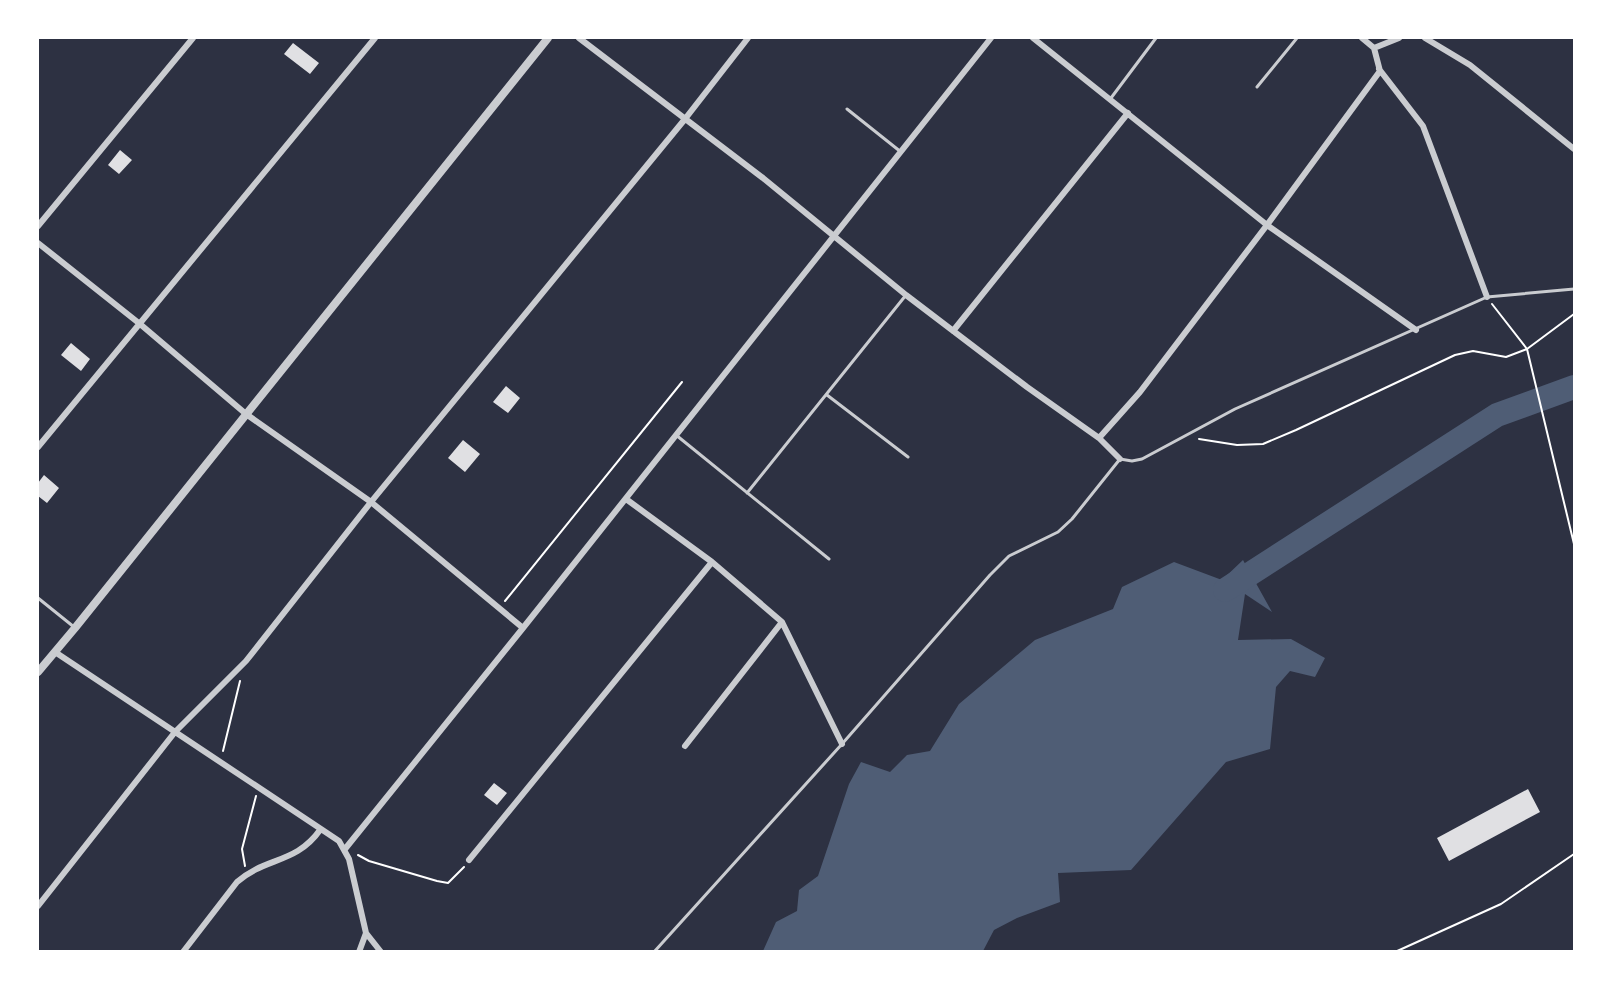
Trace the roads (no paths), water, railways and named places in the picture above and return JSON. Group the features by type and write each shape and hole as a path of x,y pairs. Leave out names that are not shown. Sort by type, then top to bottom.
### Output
{"street":[{"path":"38,225 193,38"},
{"path":"38,447 375,38"},
{"path":"38,672 548,38"},
{"path":"579,38 763,178 906,295 1027,387 1100,438 1120,459"},
{"path":"38,906 175,732 246,661 371,502 685,119 748,38"},
{"path":"345,849 524,628 991,38"},
{"path":"1033,38 1267,225 1416,330"},
{"path":"1362,38 1374,48 1380,71 1423,126 1487,297"},
{"path":"1374,48 1399,38"},
{"path":"1425,38 1470,65 1575,149"},
{"path":"1100,438 1140,392 1380,71"},
{"path":"953,331 1128,113"},
{"path":"38,243 140,324 246,414 371,502 524,628"},
{"path":"626,499 712,562 782,622 842,744"},
{"path":"469,860 712,562"},
{"path":"685,746 782,622"},
{"path":"55,652 339,841 345,849 366,933 381,951"},
{"path":"183,951 237,882 246,875 302,850 321,830"},
{"path":"359,951 366,933"}],"lane":[{"path":"1109,99 1156,38"},
{"path":"1257,87 1297,38"},
{"path":"847,109 901,152"},
{"path":"654,951 842,744 990,575 1010,556 1058,532 1072,519 1120,459 1132,461 1142,459 1235,409 1487,297 1575,289"},
{"path":"747,493 906,295"},
{"path":"826,395 908,457"},
{"path":"676,435 829,559"},
{"path":"38,598 75,628"}],"water":[{"path":"1243,560 1272,612 1245,594 1238,640 1291,639 1325,658 1315,677 1290,671 1276,687 1270,749 1226,762 1131,870 1058,873 1060,902 1017,918 994,930 983,951 763,951 776,922 797,911 799,890 818,876 849,784 861,762 890,772 907,755 930,751 959,704 1035,640 1113,609 1122,587 1174,562 1222,580"}],"waterway":[{"path":"1225,590 1497,415 1574,387"}]}
